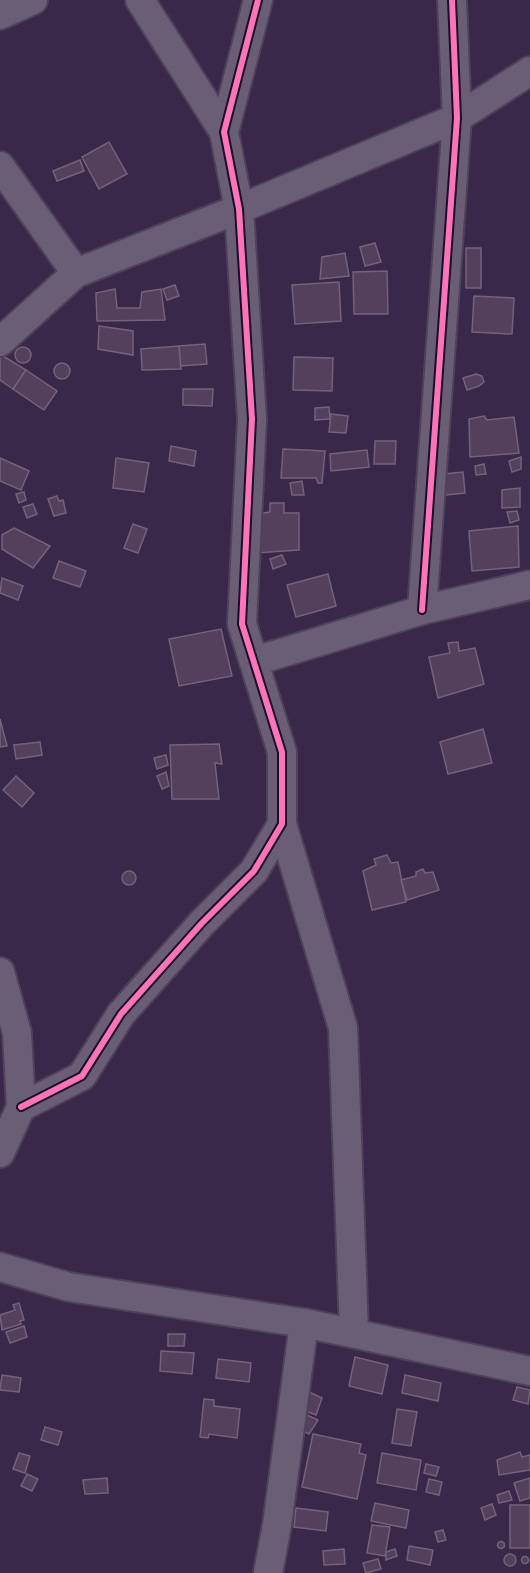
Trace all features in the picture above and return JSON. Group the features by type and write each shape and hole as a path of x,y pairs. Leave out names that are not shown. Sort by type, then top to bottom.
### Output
{"street":[{"path":"0,15 33,0"},
{"path":"140,0 224,132 239,209 252,419 242,624 282,752 282,824 343,1028 354,1333"},
{"path":"224,132 258,0"},
{"path":"422,610 457,118 452,0"},
{"path":"0,342 76,273 239,209 457,118 530,71"},
{"path":"0,166 76,273"},
{"path":"255,661 422,610 530,585"},
{"path":"21,1107 82,1076 121,1014 201,923 254,871 282,824"},
{"path":"0,972 17,1033 21,1107 0,1153"},
{"path":"0,1267 69,1287 304,1323 530,1371"},
{"path":"268,1573 277,1525 304,1323"}],"building":[{"path":"109,142 127,174 99,189 82,157"},
{"path":"80,160 84,171 57,181 53,171"},
{"path":"375,243 381,262 365,266 360,247"},
{"path":"466,248 481,248 481,288 466,288"},
{"path":"345,253 349,276 320,279 322,257"},
{"path":"387,271 388,314 354,314 353,272"},
{"path":"339,282 341,321 295,324 292,285"},
{"path":"175,285 179,296 167,300 163,289"},
{"path":"115,289 117,308 140,308 142,292 161,289 165,320 97,321 96,293"},
{"path":"474,296 514,298 512,334 472,332"},
{"path":"99,326 133,331 133,355 98,349"},
{"path":"205,344 207,364 180,366 179,346"},
{"path":"179,346 181,369 142,370 141,349"},
{"path":"23,347 31,355 23,363 15,355"},
{"path":"3,356 26,370 13,389 0,380 0,358"},
{"path":"294,357 333,358 332,391 293,390"},
{"path":"62,363 70,371 62,379 54,371"},
{"path":"26,370 57,391 44,410 13,389"},
{"path":"476,374 482,376 484,382 467,390 463,378"},
{"path":"183,389 213,389 212,406 183,405"},
{"path":"329,407 330,419 315,420 315,408"},
{"path":"331,414 348,416 346,433 329,432"},
{"path":"484,416 487,420 514,417 519,453 470,457 469,419"},
{"path":"375,441 396,441 395,464 374,464"},
{"path":"171,446 196,451 194,466 169,461"},
{"path":"283,449 325,451 322,483 318,483 316,478 281,478"},
{"path":"367,450 369,467 331,471 330,454"},
{"path":"521,457 521,469 512,472 509,461"},
{"path":"0,458 29,471 21,490 0,481"},
{"path":"116,458 149,463 144,492 113,488"},
{"path":"484,464 486,474 476,475 475,466"},
{"path":"463,472 465,493 446,495 444,474"},
{"path":"302,481 304,495 292,495 290,483"},
{"path":"520,488 520,507 502,508 502,490"},
{"path":"24,492 26,500 19,503 16,494"},
{"path":"57,496 59,501 63,500 66,513 54,516 48,499"},
{"path":"270,503 284,503 284,513 299,513 299,550 256,553 258,514 270,512"},
{"path":"33,504 37,514 27,518 23,507"},
{"path":"517,511 519,520 510,523 507,512"},
{"path":"133,524 147,529 138,553 124,548"},
{"path":"518,526 519,567 472,571 469,531"},
{"path":"14,528 50,546 33,568 2,549 2,535"},
{"path":"282,555 286,564 273,569 270,559"},
{"path":"59,561 86,571 80,587 53,578"},
{"path":"328,574 336,606 296,617 287,585"},
{"path":"2,578 23,586 18,600 0,593"},
{"path":"221,629 232,676 179,686 169,639"},
{"path":"458,642 459,651 475,648 484,684 438,698 429,657 450,653 448,643"},
{"path":"0,719 7,746 0,747"},
{"path":"483,729 492,763 448,774 440,742"},
{"path":"40,742 42,755 16,759 14,745"},
{"path":"219,744 222,764 215,763 219,799 172,799 170,745"},
{"path":"166,755 168,765 157,769 154,758"},
{"path":"166,772 169,786 162,789 157,776"},
{"path":"16,776 34,793 22,807 3,790"},
{"path":"387,855 391,863 398,862 406,902 372,910 363,871 376,865 374,859"},
{"path":"423,869 425,873 433,872 439,890 407,900 401,880 416,876 416,872"},
{"path":"129,871 134,873 136,878 134,883 129,885 124,883 122,878 124,873"},
{"path":"19,1303 24,1320 20,1321 21,1324 2,1330 0,1315 15,1310 13,1305"},
{"path":"24,1326 27,1337 10,1343 6,1332"},
{"path":"168,1334 185,1334 184,1346 168,1346"},
{"path":"161,1351 194,1353 192,1374 160,1371"},
{"path":"355,1357 388,1365 382,1394 349,1386"},
{"path":"218,1359 251,1363 249,1382 216,1378"},
{"path":"2,1375 21,1378 19,1392 0,1390"},
{"path":"405,1375 441,1383 438,1401 402,1393"},
{"path":"517,1387 530,1390 528,1404 513,1400"},
{"path":"309,1392 322,1398 316,1415 303,1410"},
{"path":"204,1399 214,1400 214,1406 240,1409 237,1438 209,1434 208,1438 200,1437"},
{"path":"397,1409 417,1412 411,1446 392,1443"},
{"path":"307,1415 318,1420 309,1434 299,1429"},
{"path":"45,1427 62,1432 58,1445 41,1440"},
{"path":"313,1434 361,1444 359,1453 366,1455 357,1499 302,1487"},
{"path":"520,1452 522,1457 530,1455 530,1470 499,1475 497,1460"},
{"path":"19,1453 30,1456 25,1473 13,1469"},
{"path":"382,1453 421,1460 416,1490 377,1483"},
{"path":"426,1464 439,1467 436,1476 424,1473"},
{"path":"27,1474 38,1479 32,1491 21,1486"},
{"path":"107,1478 108,1493 85,1494 83,1480"},
{"path":"530,1478 530,1498 520,1501 514,1483"},
{"path":"429,1479 442,1482 439,1495 426,1492"},
{"path":"509,1491 512,1500 499,1503 497,1495"},
{"path":"375,1503 409,1510 406,1528 371,1521"},
{"path":"492,1504 496,1515 485,1520 481,1508"},
{"path":"510,1505 530,1505 530,1548 510,1548"},
{"path":"296,1508 328,1512 326,1531 294,1527"},
{"path":"372,1525 390,1527 385,1556 367,1553"},
{"path":"443,1530 446,1540 438,1542 435,1532"},
{"path":"501,1541 505,1545 501,1549 497,1545"},
{"path":"409,1546 433,1550 430,1565 407,1560"},
{"path":"344,1549 345,1564 324,1565 323,1551"},
{"path":"395,1549 397,1556 386,1560 386,1552"},
{"path":"512,1554 516,1560 512,1566 508,1566 504,1558"},
{"path":"525,1556 529,1560 525,1564 521,1560"},
{"path":"378,1559 381,1569 366,1573 363,1563"}],"cycle path":[{"path":"21,1107 82,1076 121,1014 202,923 254,871 282,824 282,752 242,624 252,419 239,209 224,132 258,0"},
{"path":"422,610 457,118 452,0"}]}
